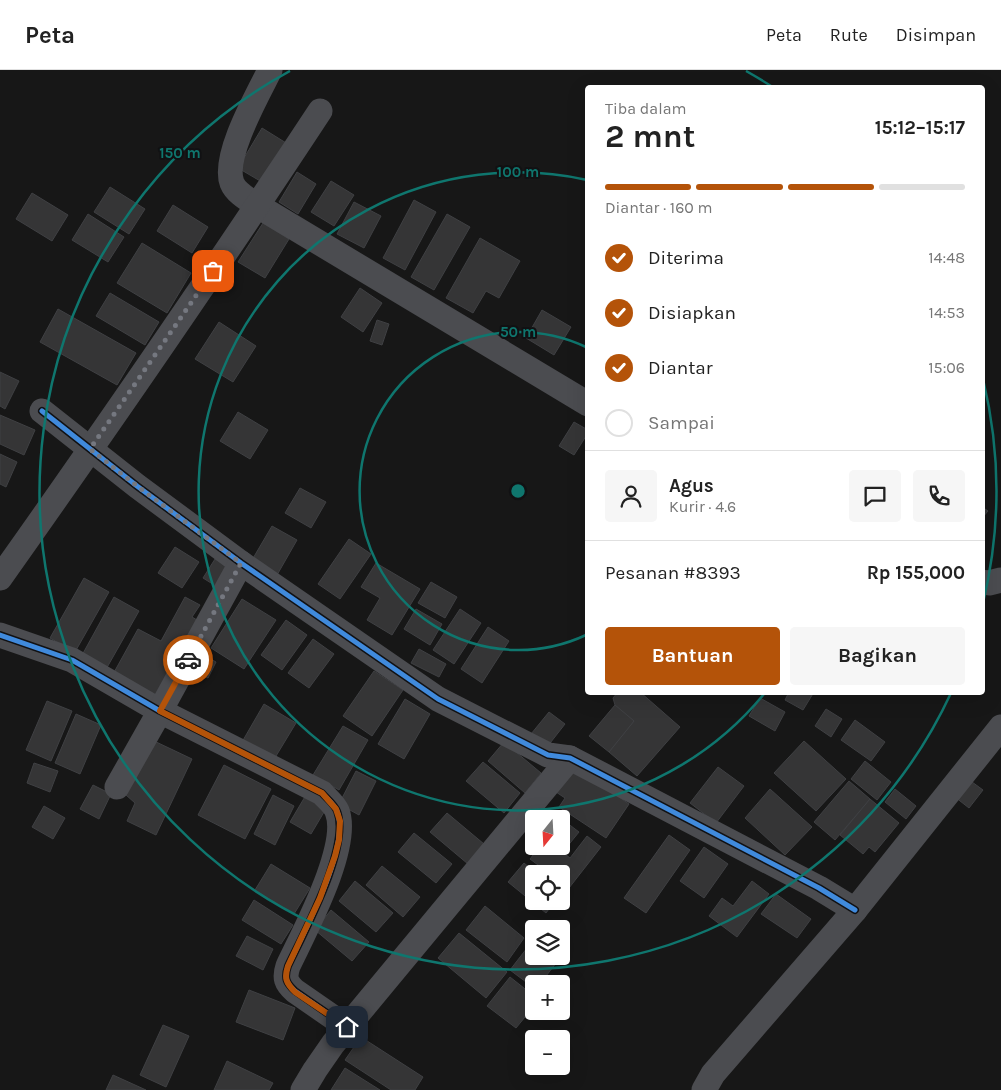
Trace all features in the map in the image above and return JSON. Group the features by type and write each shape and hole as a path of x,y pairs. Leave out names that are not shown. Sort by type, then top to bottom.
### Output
{"street":[{"path":"270,70 238,136 232,155 230,170 232,183 239,192 258,206 585,402"},
{"path":"0,578 258,206 320,111"},
{"path":"42,411 137,486 241,563 438,699 548,755 570,758 819,888 855,910"},
{"path":"117,787 241,563"},
{"path":"985,582 1001,580"},
{"path":"0,635 72,660 160,711 322,793 336,809 340,821 339,840 320,898 288,966 286,980 295,992 347,1027"},
{"path":"704,1090 713,1074 855,910 1001,727"},
{"path":"302,1090 347,1027 570,758"}],"building":[{"path":"262,128 291,146 267,185 238,168"},
{"path":"297,172 316,184 298,214 279,202"},
{"path":"331,181 354,195 334,226 311,212"},
{"path":"110,187 145,209 129,234 94,212"},
{"path":"32,193 68,215 52,241 16,219"},
{"path":"414,200 436,212 405,270 383,258"},
{"path":"354,202 381,216 364,248 337,234"},
{"path":"173,205 208,227 192,253 157,231"},
{"path":"88,214 124,237 108,262 72,240"},
{"path":"447,214 470,227 434,290 411,277"},
{"path":"263,223 289,239 265,278 238,262"},
{"path":"480,238 520,261 499,298 486,291 473,313 446,298"},
{"path":"142,243 191,273 167,313 117,283"},
{"path":"360,288 382,303 363,332 341,317"},
{"path":"110,293 159,322 145,345 96,316"},
{"path":"58,309 136,353 117,385 40,342"},
{"path":"542,310 571,327 554,355 526,338"},
{"path":"377,320 389,324 382,345 370,341"},
{"path":"219,322 256,346 233,382 195,359"},
{"path":"0,372 19,381 5,409 0,406"},
{"path":"238,412 268,430 250,459 220,441"},
{"path":"0,415 35,430 24,455 0,444"},
{"path":"574,422 585,428 585,438 574,455 559,446"},
{"path":"0,454 17,462 6,487 0,484"},
{"path":"300,488 326,502 311,528 285,513"},
{"path":"272,526 297,540 277,575 252,560"},
{"path":"349,539 371,554 340,599 318,584"},
{"path":"175,547 199,562 182,588 158,573"},
{"path":"215,559 231,568 219,588 203,578"},
{"path":"376,563 420,589 392,635 367,620 380,598 361,587"},
{"path":"84,578 109,592 75,652 50,638"},
{"path":"431,582 457,597 445,618 418,603"},
{"path":"114,597 139,611 105,671 81,657"},
{"path":"185,597 200,605 192,617 202,623 159,702 112,676 138,629 161,641"},
{"path":"242,599 276,620 244,669 211,648"},
{"path":"416,609 442,624 430,645 404,629"},
{"path":"460,609 481,623 454,664 433,650"},
{"path":"286,620 307,635 282,670 261,655"},
{"path":"488,627 509,641 482,683 461,669"},
{"path":"313,639 334,654 309,688 288,673"},
{"path":"419,649 446,664 439,677 411,663"},
{"path":"200,653 216,662 208,678 191,669"},
{"path":"374,671 403,690 372,736 343,716"},
{"path":"616,695 643,695 680,727 637,776 609,752 634,721 615,705 613,698"},
{"path":"788,695 812,695 803,710 785,700"},
{"path":"760,698 785,712 775,731 749,716"},
{"path":"405,699 430,714 404,759 378,744"},
{"path":"47,701 72,711 51,761 26,750"},
{"path":"264,704 296,723 273,761 242,742"},
{"path":"615,705 634,721 609,752 589,736"},
{"path":"826,709 842,719 831,737 815,726"},
{"path":"549,712 565,724 547,747 531,734"},
{"path":"76,714 101,725 80,774 55,763"},
{"path":"855,720 885,742 871,761 841,740"},
{"path":"343,726 368,740 339,790 313,775"},
{"path":"152,740 192,759 156,835 127,821 135,803 126,795"},
{"path":"804,741 846,779 816,811 774,773"},
{"path":"504,742 541,773 525,793 488,761"},
{"path":"865,761 891,782 877,800 851,779"},
{"path":"483,762 520,793 504,813 466,781"},
{"path":"34,763 58,771 50,792 27,783"},
{"path":"224,765 271,789 245,839 198,815"},
{"path":"574,766 629,804 606,838 570,814 570,810 564,810 559,807 565,798 556,792"},
{"path":"718,767 744,786 716,823 690,803"},
{"path":"356,771 376,781 359,815 339,804"},
{"path":"968,779 983,790 969,808 955,797"},
{"path":"849,781 870,799 835,840 814,822"},
{"path":"93,785 111,794 99,819 80,809"},
{"path":"770,789 812,827 785,855 745,818"},
{"path":"895,789 916,806 906,819 885,802"},
{"path":"273,795 294,806 275,845 254,834"},
{"path":"306,795 327,807 311,834 290,822"},
{"path":"870,799 899,823 875,852 869,847 863,854 840,835"},
{"path":"44,806 65,818 53,839 32,827"},
{"path":"447,813 484,844 468,864 430,832"},
{"path":"570,825 579,832 570,843"},
{"path":"414,833 452,864 436,883 398,852"},
{"path":"669,835 690,850 646,913 624,898"},
{"path":"587,836 601,847 570,887 570,865 538,865 530,859 533,855 566,855 570,858"},
{"path":"704,847 728,864 704,898 680,881"},
{"path":"524,863 526,865 525,896 508,882"},
{"path":"271,864 310,888 294,914 255,890"},
{"path":"382,866 420,897 403,917 366,885"},
{"path":"355,881 393,913 376,932 339,901"},
{"path":"752,881 769,894 737,937 709,916 722,898 733,906"},
{"path":"776,894 811,919 797,938 761,914"},
{"path":"254,900 293,925 281,944 242,920"},
{"path":"485,906 524,938 507,962 466,930"},
{"path":"331,910 369,942 352,961 315,930"},
{"path":"459,933 507,972 486,998 438,958"},
{"path":"247,936 273,949 263,970 236,956"},
{"path":"525,951 525,965 554,965 547,975 525,975 525,981 510,970"},
{"path":"510,977 525,989 525,1017 516,1028 487,1006"},
{"path":"249,990 295,1008 283,1040 236,1022"},
{"path":"163,1025 189,1036 166,1087 140,1075"},
{"path":"361,1037 423,1077 415,1090 391,1090 345,1060"},
{"path":"227,1061 273,1083 269,1090 214,1090"},
{"path":"345,1068 380,1090 331,1090"},
{"path":"113,1075 146,1090 106,1090"}],"cycle path":[{"path":"42,411 137,486 241,563 438,699 548,755 570,758 819,888 855,910"},
{"path":"0,635 72,660 160,711 322,793 332,804 337,811 340,826 338,845 324,889 288,966 286,977 288,983 295,991 347,1027"}],"way so far":[{"path":"188,660 241,563 90,449 213,271"}],"route":[{"path":"188,660 160,711 322,793 336,809 340,821 339,840 335,856 320,898 288,966 286,980 295,992 347,1027"}]}
